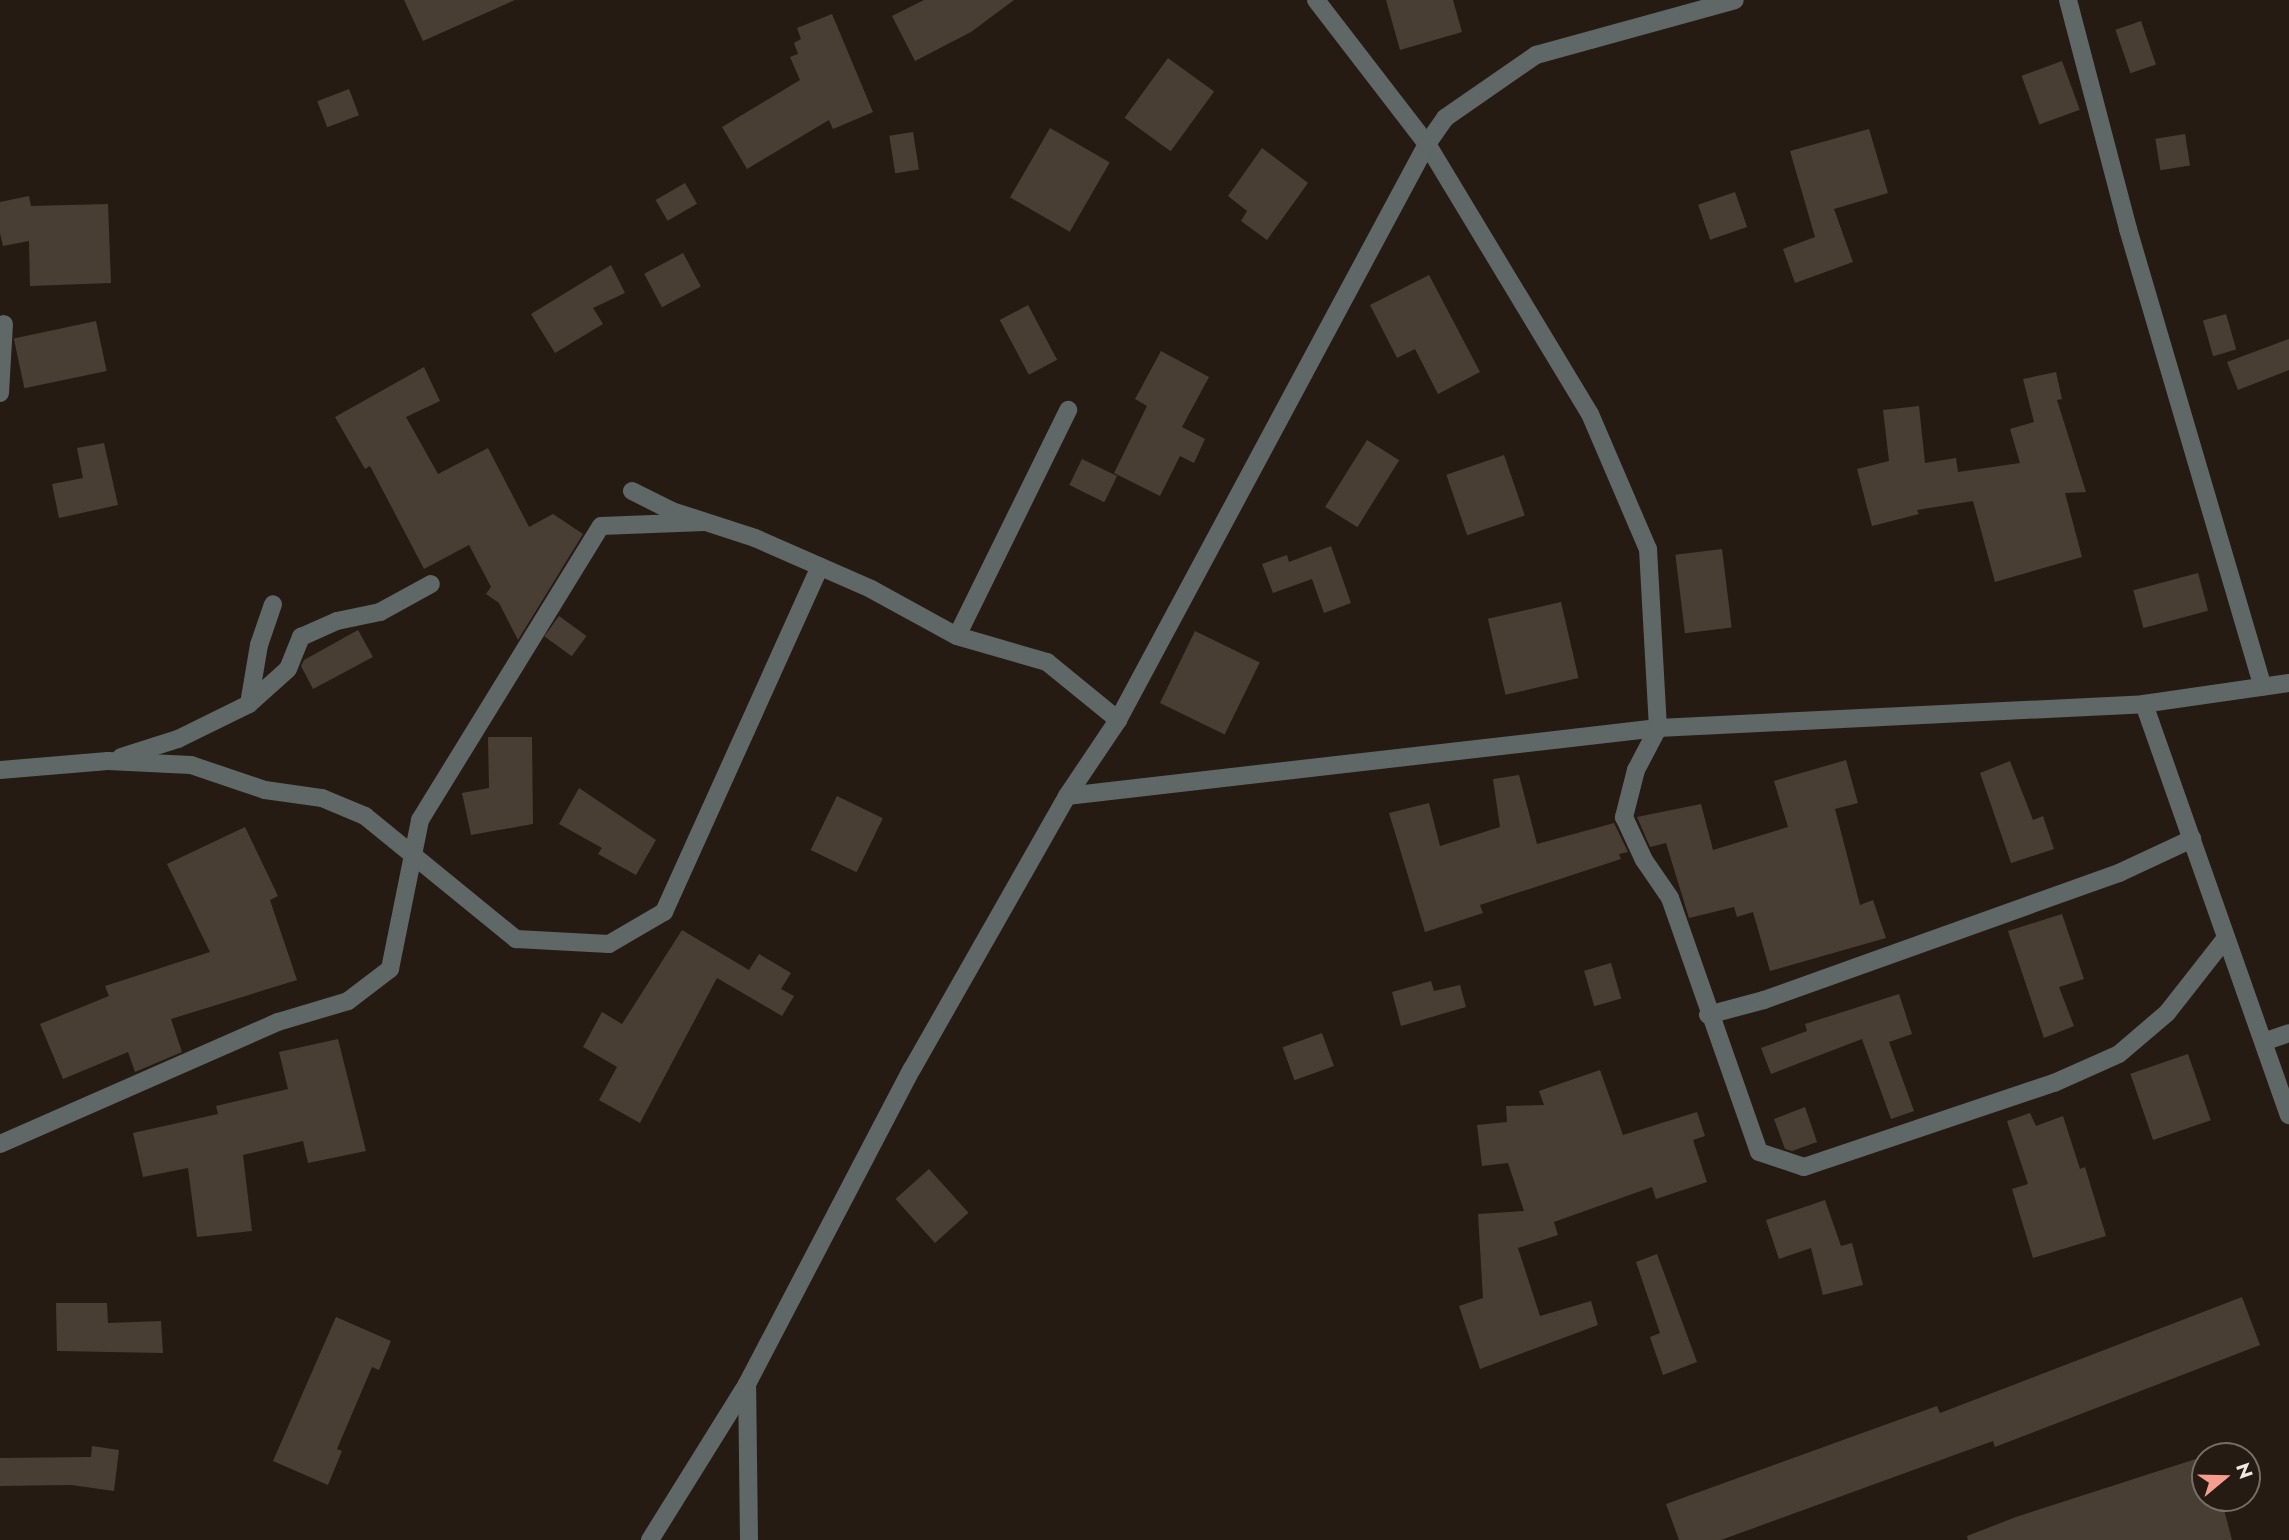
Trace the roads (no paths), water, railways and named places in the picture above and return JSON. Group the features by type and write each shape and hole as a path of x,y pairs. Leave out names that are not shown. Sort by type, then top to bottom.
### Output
{"street":[{"path":"1316,0 1427,144 1590,414 1648,549 1658,728 1636,770 1624,817 1644,860 1670,898 1708,1014 1759,1152 1804,1167 2054,1083 2119,1054 2167,1013 2225,939"},
{"path":"650,1540 747,1384 912,1069 1067,796 1118,720 1427,144 1446,118 1535,55 1735,0"},
{"path":"2068,0 2128,229 2263,687"},
{"path":"0,393 4,324"},
{"path":"957,636 1068,410"},
{"path":"632,491 820,567 957,636 1047,662 1118,720"},
{"path":"0,1144 278,1021 348,1001 390,970 420,820 601,526 704,522"},
{"path":"0,770 108,761 191,765 265,790 322,798 365,816 412,858 516,939 609,944 664,912 820,567"},
{"path":"108,761 178,739 249,704 288,669 301,637 337,621 380,612 431,584"},
{"path":"249,704 259,645 273,604"},
{"path":"1067,796 1658,728 2144,704 2289,683"},
{"path":"2144,704 2225,939 2266,1041 2289,1115"},
{"path":"1708,1014 1764,1000 2119,873 2192,839"},
{"path":"2266,1041 2289,1033"},
{"path":"747,1384 750,1540"}]}
